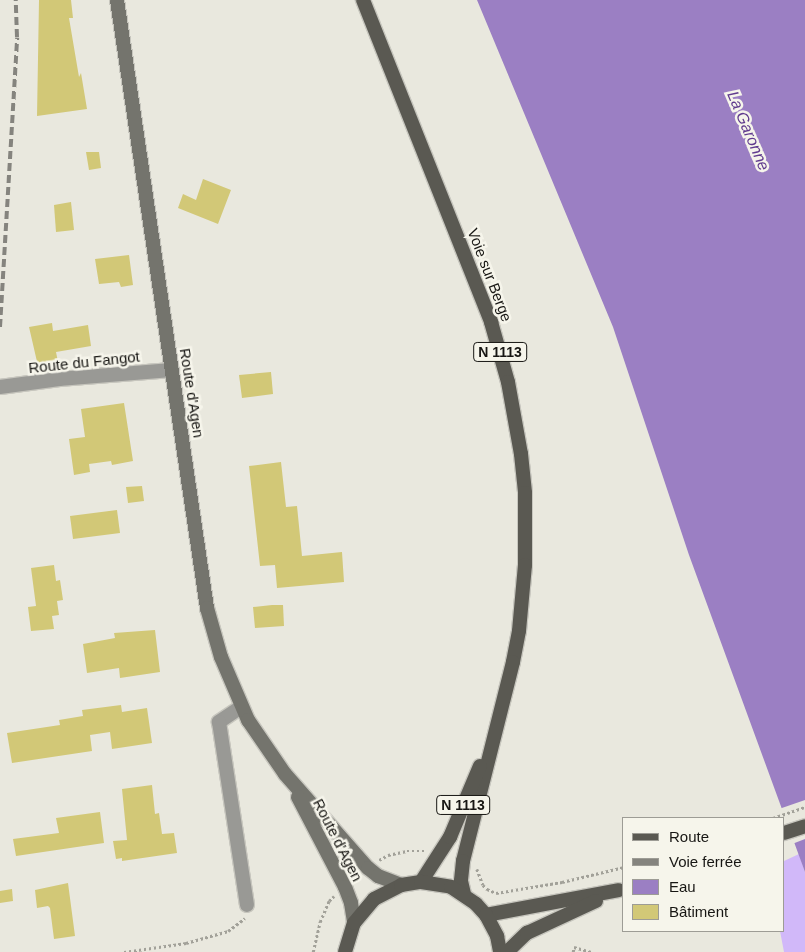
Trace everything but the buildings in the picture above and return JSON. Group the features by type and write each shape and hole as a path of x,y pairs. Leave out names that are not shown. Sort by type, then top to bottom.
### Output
{"main road":[{"name":"Route d'Agen","path":"117,0 208,608 221,657 241,707 256,734 285,774 368,868 378,876 401,885"},
{"name":"Voie sur Berge","path":"363,0 479,288 500,352 516,418 525,493 525,565 519,631 498,724"},
{"name":"N 1113","path":"421,882 450,836 498,724"},
{"name":"N 1113","path":"464,894 462,880 463,861 498,724"},
{"name":"Route d'Agen","path":"285,774 345,887 351,903 354,923"},
{"path":"785,833 805,826"},
{"path":"344,951 354,923 374,899 401,885 421,882 444,885 464,894 486,915 497,936 500,952"},
{"path":"486,915 621,889"},
{"path":"506,952 526,933 621,889"}],"street":[{"name":"Route du Fangot","path":"0,387 59,379 172,370"},
{"path":"241,707 219,722 247,905"}],"path":[{"path":"776,817 805,807"},
{"path":"475,864 483,885 496,893 562,882 622,867"},
{"path":"124,952 186,943 228,932 247,916 247,905"},
{"path":"573,952 574,947 592,952"}],"shaded area":[{"path":"799,854 805,872 805,952 784,952 780,932 785,932 785,861"}],"water":[{"name":"La Garonne","path":"477,0 805,0 805,872 689,555 613,327"}],"pier":[{"path":"805,800 805,839 792,844 785,825 785,817 782,817 779,809"}],"railway":[{"path":"0,327 17,37 16,0"}]}
